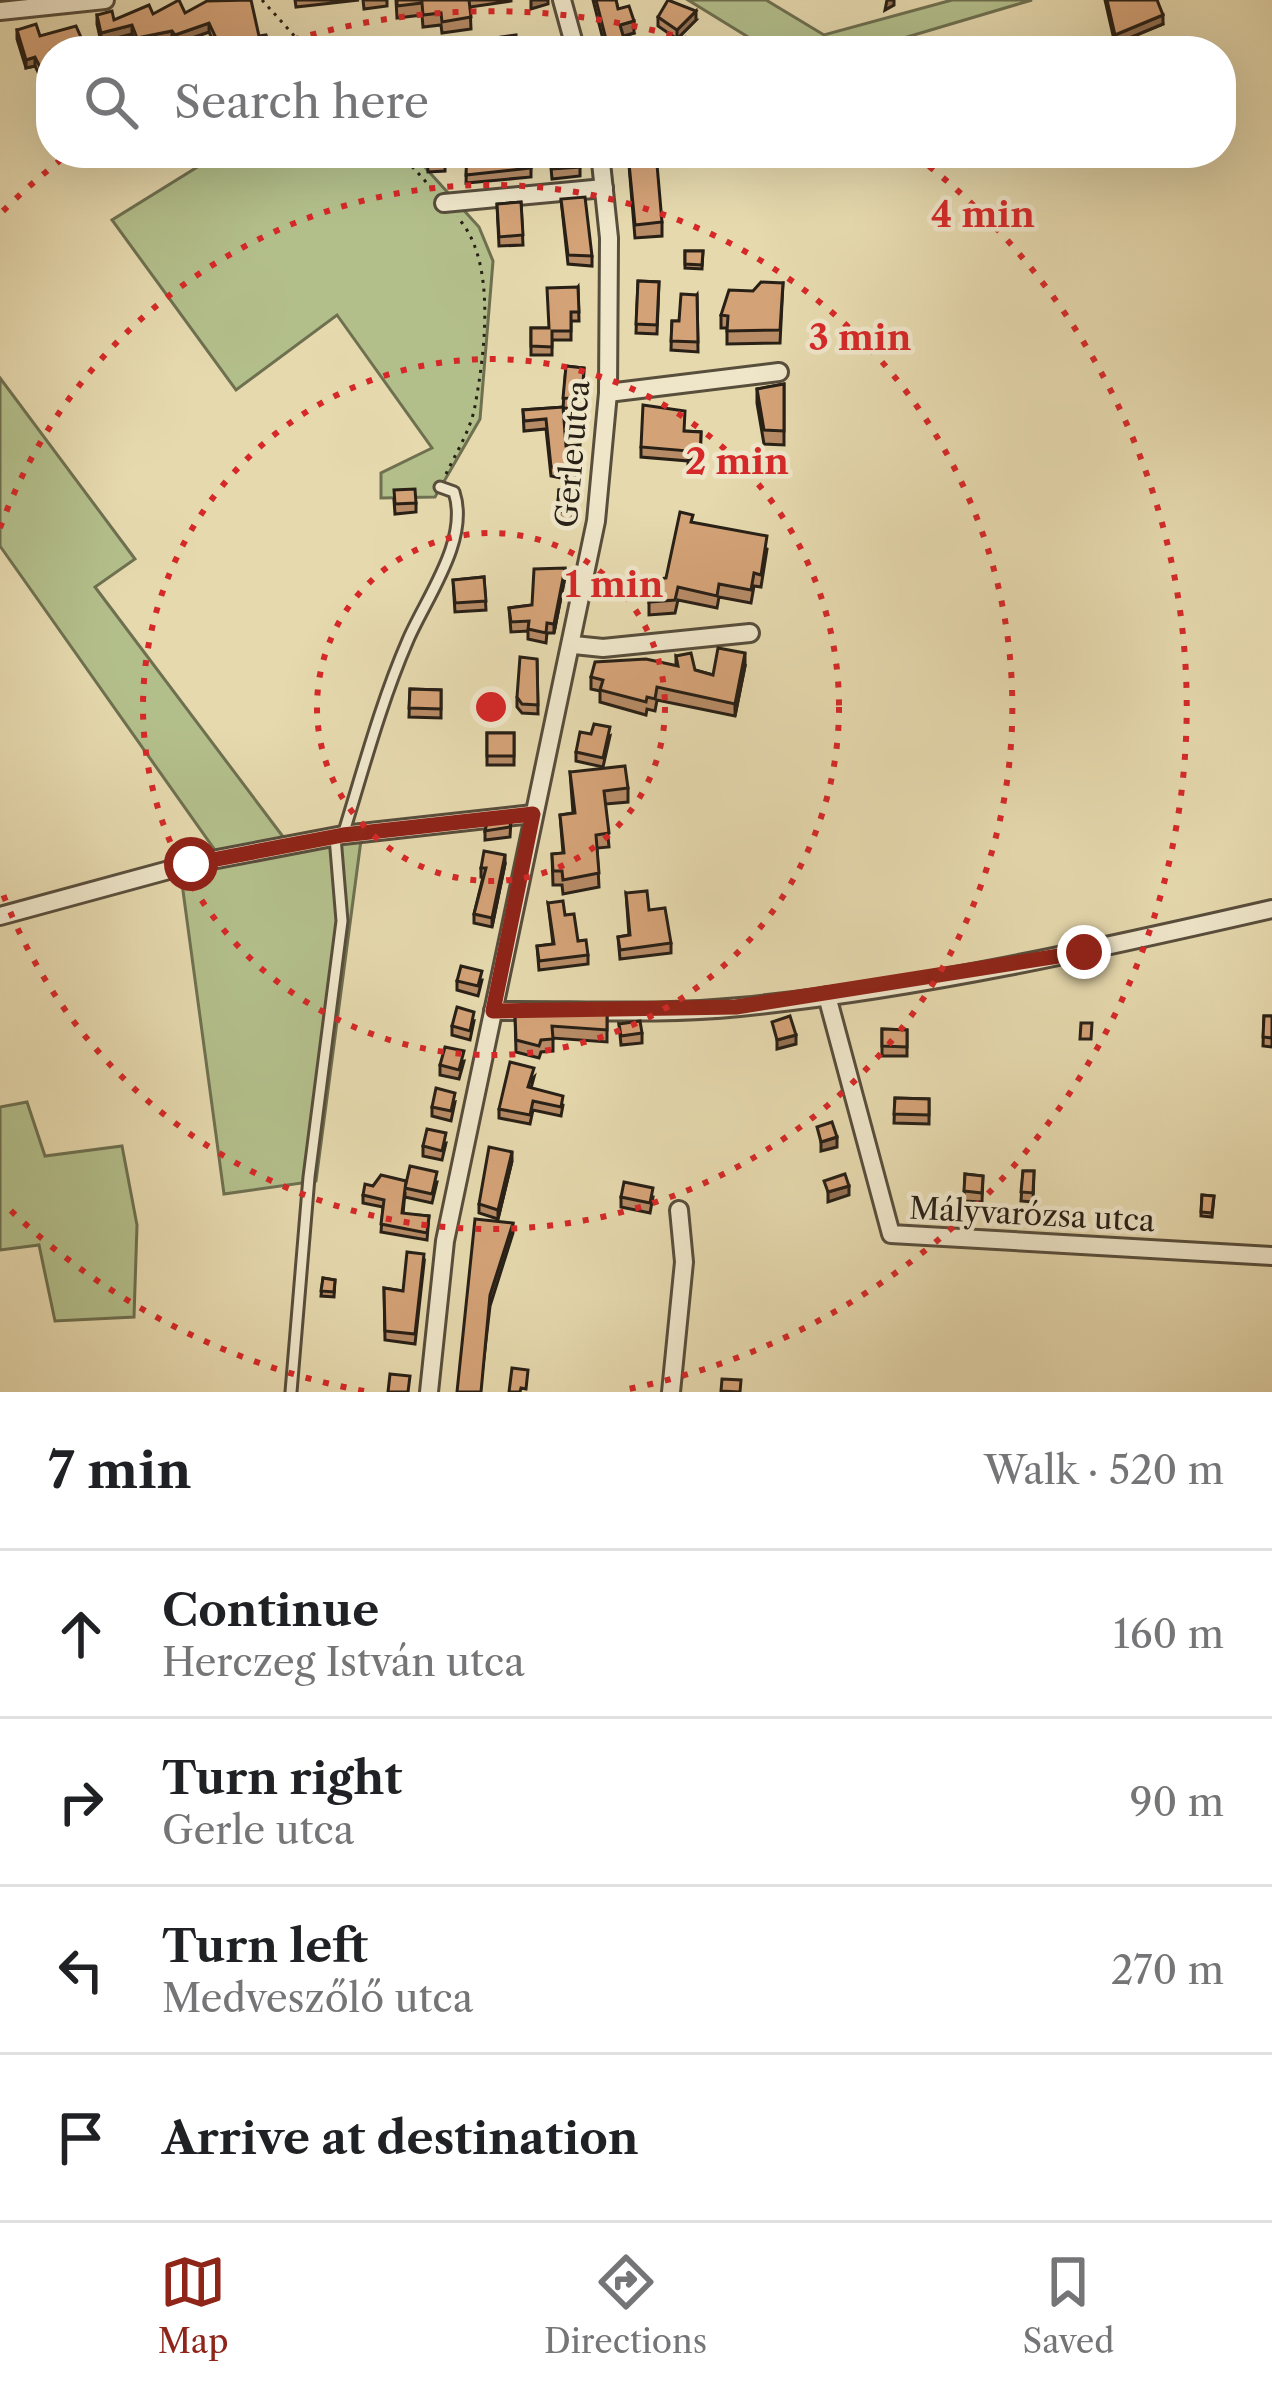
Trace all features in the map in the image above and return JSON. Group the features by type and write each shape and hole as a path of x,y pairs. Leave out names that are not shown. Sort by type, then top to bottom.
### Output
{"street":[{"path":"0,10 105,0"},
{"path":"562,0 572,36"},
{"name":"Gerle utca","path":"429,1392 445,1241 533,814 574,645 596,521 608,393 601,168"},
{"path":"444,203 604,188"},
{"path":"608,393 779,372"},
{"path":"574,645 603,648 750,633"},
{"path":"0,916 191,864 339,836 533,814"},
{"path":"493,1011 736,1007 827,996 1084,952 1272,909"},
{"name":"Mályvarózsa utca","path":"827,996 891,1234 1272,1256"},
{"path":"671,1392 684,1262 679,1210"}],"lane":[{"path":"291,1392 309,1177 342,921 339,836 408,639 444,566 458,505 454,492 440,487"}],"path":[{"path":"262,0 294,36"},
{"path":"413,168 471,231 483,260 475,410 440,487"}],"green space":[{"path":"688,0 766,0 824,35 952,0 1032,0 911,36 747,36"},
{"path":"196,168 426,168 479,227 493,261 480,419 435,497 381,498 381,473 432,448 337,315 236,390 112,220"},
{"path":"0,378 135,559 95,587 284,838 363,825 316,1181 224,1194 181,876 224,863 0,546"},
{"path":"27,1102 45,1156 122,1146 137,1225 134,1317 55,1321 39,1245 0,1250 0,1107"}],"building":[{"path":"179,0 185,13 207,1 251,0 259,36 215,36 209,23 175,35 172,31 136,36 132,25 101,33 97,15 112,11 114,20 149,5 153,14"},
{"path":"397,0 469,0 471,17 442,22 441,13 423,15 422,3 397,6"},
{"path":"596,0 616,0 618,9 629,6 634,21 620,25 623,36 605,36"},
{"path":"668,0 696,11 677,30 658,17"},
{"path":"1107,0 1157,0 1163,15 1115,35"},
{"path":"36,24 40,36 36,36 36,59 26,60 17,30"},
{"path":"76,26 80,36 40,36"},
{"path":"466,168 531,168 466,175"},
{"path":"629,168 657,168 662,222 635,225"},
{"path":"585,197 592,256 568,255 561,199"},
{"path":"521,202 523,235 499,237 497,204"},
{"path":"685,251 703,251 702,265 685,264"},
{"path":"638,281 659,282 657,325 636,324"},
{"path":"761,282 783,283 780,330 727,331 728,316 721,315 729,290 753,291"},
{"path":"578,287 579,312 571,312 571,331 552,331 552,347 531,346 531,328 549,328 547,288"},
{"path":"681,294 697,295 698,342 671,341 672,321 679,321"},
{"path":"566,366 584,368 582,399 563,398"},
{"path":"784,384 784,431 764,430 757,389"},
{"path":"643,405 685,411 684,431 701,432 700,460 688,459 689,451 641,447"},
{"path":"563,407 566,446 580,445 576,472 551,467 546,419 524,421 523,410"},
{"path":"415,489 416,503 395,504 394,490"},
{"path":"559,490 574,491 573,512 557,511"},
{"path":"680,512 693,515 691,522 767,536 761,575 754,573 751,590 719,584 717,596 678,587 675,600 649,602 652,580 666,578"},
{"path":"565,568 554,624 547,623 546,633 528,629 529,621 511,622 509,608 532,605 534,569"},
{"path":"484,577 486,601 455,603 453,580"},
{"path":"718,648 745,653 735,704 657,687 655,699 647,697 646,702 600,690 603,680 591,677 595,662 646,659 678,666 676,656 691,653 695,670 713,675"},
{"path":"520,657 537,659 538,705 522,704 517,697"},
{"path":"410,689 441,690 441,709 409,708"},
{"path":"594,724 610,727 603,758 576,752 580,732 591,734"},
{"path":"487,733 514,733 514,756 487,756"},
{"path":"625,766 628,788 604,791 609,833 596,835 599,873 563,880 562,871 553,871 552,854 564,853 560,815 575,813 570,772"},
{"path":"511,820 510,827 485,831 487,823"},
{"path":"484,851 505,855 492,918 474,914 486,868 481,868"},
{"path":"647,891 649,910 665,908 671,943 620,950 618,937 630,935 626,893"},
{"path":"563,901 565,915 574,914 578,941 586,940 588,955 539,961 537,946 554,944 548,903"},
{"path":"461,966 482,971 478,986 457,981"},
{"path":"457,1007 474,1012 470,1031 452,1026"},
{"path":"607,1013 607,1030 552,1026 553,1039 541,1040 539,1046 516,1040 515,1014"},
{"path":"790,1016 796,1035 777,1040 772,1022"},
{"path":"1264,1016 1272,1016 1272,1038 1263,1037"},
{"path":"640,1021 642,1033 621,1036 619,1024"},
{"path":"1081,1023 1092,1023 1091,1039 1080,1039"},
{"path":"882,1029 907,1030 907,1047 882,1046"},
{"path":"445,1047 464,1051 459,1070 440,1065"},
{"path":"510,1062 534,1068 528,1087 563,1096 561,1107 533,1101 530,1115 499,1109"},
{"path":"436,1088 455,1093 451,1111 432,1107"},
{"path":"895,1098 929,1099 929,1115 894,1114"},
{"path":"832,1122 837,1137 821,1142 817,1127"},
{"path":"427,1129 446,1133 442,1151 423,1146"},
{"path":"489,1147 512,1152 498,1210 479,1204"},
{"path":"410,1166 437,1172 432,1194 405,1188"},
{"path":"1023,1171 1034,1171 1033,1193 1021,1192"},
{"path":"845,1174 849,1186 828,1192 824,1181"},
{"path":"965,1174 983,1176 982,1193 964,1191"},
{"path":"381,1175 406,1181 402,1213 429,1216 427,1233 381,1224 384,1200 363,1195 365,1184 373,1186"},
{"path":"624,1182 653,1188 650,1203 621,1197"},
{"path":"1202,1195 1214,1196 1212,1213 1201,1212"},
{"path":"475,1219 513,1223 490,1295 481,1392 457,1392"},
{"path":"407,1252 424,1254 415,1334 385,1331 384,1288 403,1291"},
{"path":"323,1278 335,1280 334,1292 321,1291"},
{"path":"512,1368 528,1370 526,1389 520,1392 509,1392"},
{"path":"390,1374 410,1376 408,1392 388,1392"},
{"path":"722,1379 741,1380 740,1392 721,1391"}],"route":[{"path":"191,864 343,835 533,814 493,1011 736,1007 1084,952"}]}
